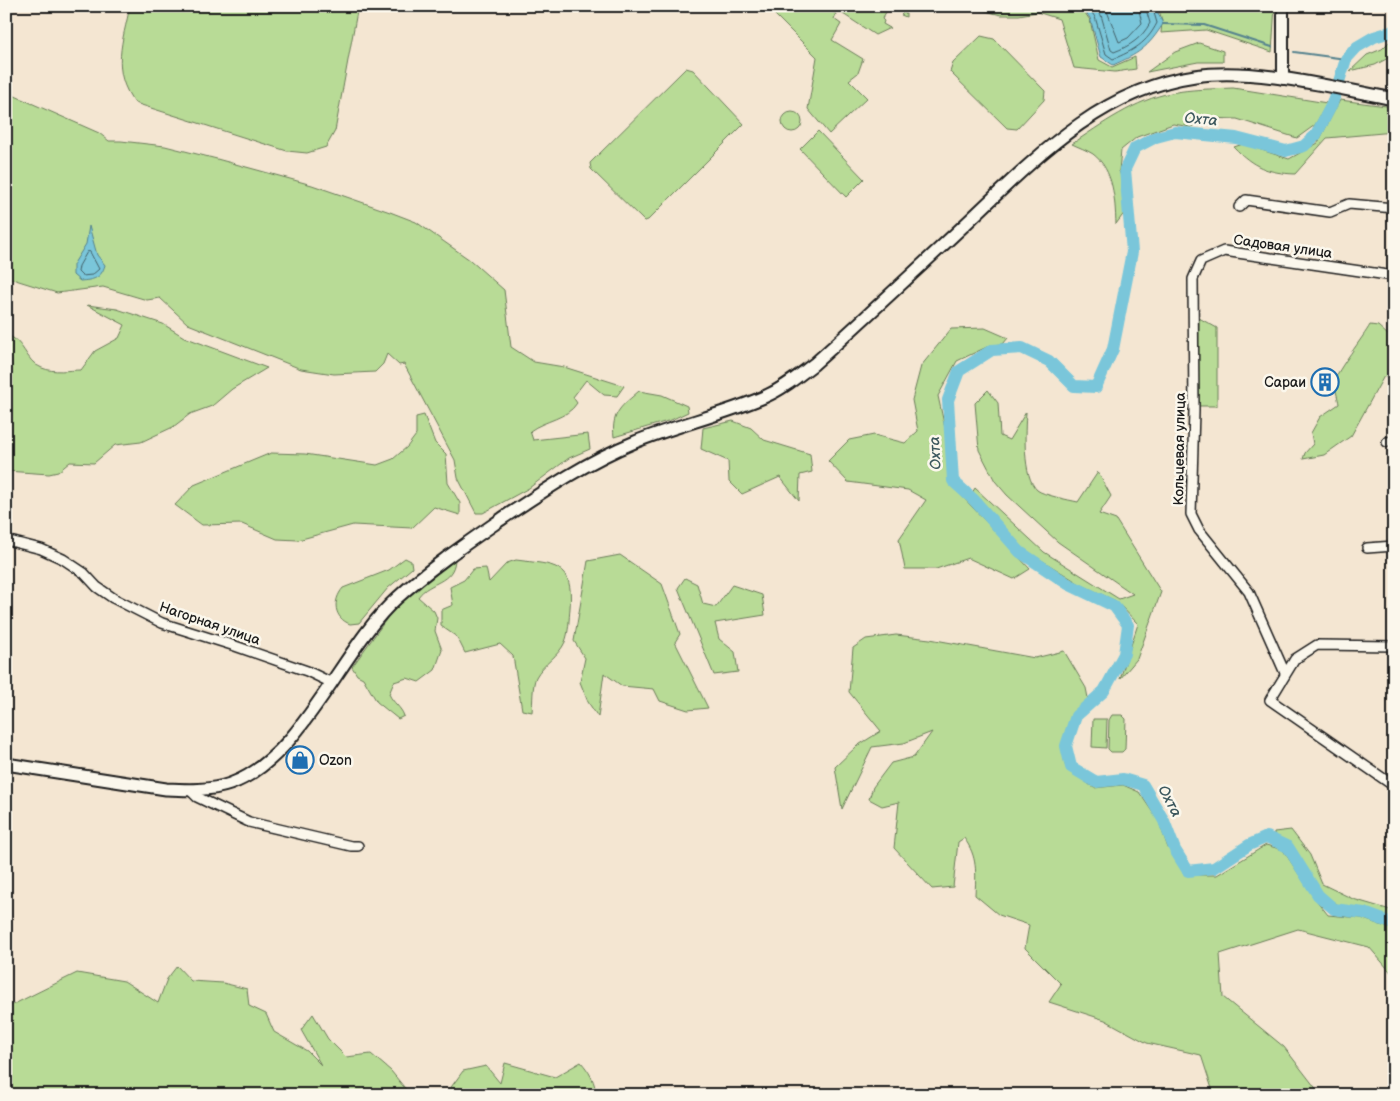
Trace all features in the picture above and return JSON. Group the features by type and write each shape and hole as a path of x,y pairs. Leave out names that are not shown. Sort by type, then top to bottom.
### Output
{"main road":[{"path":"6,764 166,789 190,790 230,784 270,761 293,735 375,622 395,599 431,569 532,499 587,464 634,442 764,397 788,384 814,364 1041,154 1102,108 1133,93 1161,83 1196,76 1234,75 1283,79 1394,100"}],"street":[{"path":"1283,6 1283,79"},
{"path":"1238,207 1246,200 1330,212 1349,204 1394,208"},
{"name":"Садовая улица","path":"1195,320 1192,290 1196,270 1201,261 1224,251 1394,276"},
{"name":"Кольцевая улица","path":"1195,320 1191,514 1199,530 1249,592 1285,673"},
{"name":"Нагорная улица","path":"6,540 41,549 63,559 84,572 97,587 113,598 162,623 262,655 307,671 332,683"},
{"path":"1367,548 1394,546"},
{"path":"1394,646 1317,645 1295,659 1270,700 1394,786"},
{"path":"190,790 197,797 249,822 358,846"}],"green space":[{"path":"130,6 358,6 335,131 326,147 307,153 287,151 135,103 127,91 123,79 120,56"},
{"path":"766,6 820,6 836,14 834,19 841,24 832,40 863,59 858,73 849,80 867,98 829,134 808,109 817,57"},
{"path":"848,6 894,6 906,14 906,17 901,15 903,13 894,7 889,7 882,19 884,21 883,24 890,28 875,35 843,14"},
{"path":"966,6 1080,6 1090,20 1099,60 1112,67 1135,57 1136,69 1115,72 1074,68 1059,19 1037,12 1001,15"},
{"path":"1158,6 1275,6 1272,52 1206,30 1161,33 1162,21"},
{"path":"981,36 994,39 1045,91 1044,100 1017,129 1007,128 950,72 953,63"},
{"path":"1394,37 1394,55 1375,65 1350,71 1367,55 1382,49"},
{"path":"1199,43 1223,51 1223,62 1198,62 1147,72 1175,52"},
{"path":"686,68 693,70 744,124 648,220 644,221 591,169 590,163"},
{"path":"1233,88 1327,103 1315,125 1297,138 1237,119 1207,118 1191,127 1173,124 1137,137 1121,150 1119,171 1124,184 1125,212 1116,224 1112,186 1105,168 1093,154 1072,144 1119,114 1158,96 1202,89"},
{"path":"6,92 99,133 109,141 165,146 217,159 312,185 416,222 470,260 504,290 511,347 534,362 564,367 624,386 617,396 604,395 586,380 573,397 577,403 568,413 530,431 533,440 588,434 590,449 569,458 529,488 483,513 476,513 458,478 455,460 404,364 399,365 387,354 383,364 375,372 334,374 301,369 188,324 160,298 147,300 103,287 57,293 6,277"},
{"path":"1340,100 1394,107 1394,132 1327,138 1295,174 1262,168 1248,160 1234,147 1243,144 1289,159 1318,143"},
{"path":"792,112 799,115 802,122 799,129 792,132 785,129 782,122 785,115"},
{"path":"818,131 864,179 846,197 800,149"},
{"path":"87,305 117,309 163,324 184,337 267,368 232,389 212,406 190,414 173,427 141,442 115,445 94,463 70,462 58,472 49,474 6,471 6,335 17,341 32,361 42,368 56,371 81,370 95,351 119,338 125,325"},
{"path":"1199,318 1217,328 1217,406 1197,406"},
{"path":"1370,325 1378,326 1388,335 1394,332 1394,386 1384,376 1351,436 1324,455 1303,459 1305,453 1313,444 1311,433 1320,417 1339,404 1335,380"},
{"path":"985,328 1008,338 1003,344 991,345 957,361 938,396 946,433 948,481 1030,569 1014,579 968,558 936,569 905,569 899,539 926,500 908,490 848,482 828,461 849,440 874,435 905,443 918,431 912,400 921,366 951,329"},
{"path":"988,390 998,403 1000,436 1009,440 1026,412 1025,441 1027,464 1032,483 1037,490 1078,502 1098,472 1111,496 1099,514 1116,520 1161,592 1137,659 1120,679 1138,624 1116,601 1080,584 1022,548 972,493 975,488 1044,552 1119,599 1133,594 1058,542 1007,495 995,481 979,450 975,403"},
{"path":"639,391 662,395 687,406 688,412 671,420 614,437 616,415"},
{"path":"424,415 435,443 446,454 448,483 460,503 460,515 434,507 412,528 353,525 298,540 277,539 242,524 202,525 175,505 194,485 271,453 305,454 377,465 393,459 407,447 416,435 416,417"},
{"path":"733,421 751,428 764,440 810,454 812,472 800,475 799,501 780,477 742,494 729,481 728,461 701,449 703,428"},
{"path":"620,555 662,584 680,634 675,642 708,708 688,710 660,701 654,689 622,686 604,673 598,717 588,702 580,682 585,658 574,641 588,561"},
{"path":"405,558 411,561 412,568 388,588 359,623 350,624 341,618 336,609 336,604 339,593 343,588 389,570"},
{"path":"455,560 450,574 418,597 434,611 437,618 435,631 442,650 435,670 419,682 407,678 394,682 389,694 404,716 398,719 377,702 363,678 357,675 352,667 398,603"},
{"path":"516,560 551,565 565,574 569,582 569,621 565,642 559,652 536,677 533,689 532,712 522,710 513,656 500,644 465,653 457,637 441,626 441,610 453,605 450,587 464,580 473,569 486,568 489,582 507,563"},
{"path":"685,578 697,584 703,604 716,607 732,585 762,595 765,615 715,623 719,639 735,652 738,672 714,675 678,588"},
{"path":"896,635 930,639 1035,658 1064,651 1086,688 1088,698 1075,714 1066,730 1063,748 1066,768 1094,788 1123,785 1139,792 1159,822 1168,848 1191,875 1217,875 1266,845 1283,850 1313,896 1328,915 1361,918 1394,930 1394,976 1369,947 1298,929 1220,954 1223,997 1284,1047 1321,1095 1214,1095 1201,1055 1147,1043 1105,1020 1049,1002 1061,984 1025,948 1029,925 999,915 975,895 976,872 974,859 969,845 964,838 958,842 953,887 932,889 894,848 899,802 882,806 869,799 873,787 891,763 914,757 932,732 904,743 872,747 842,809 835,767 857,746 881,731 849,692 853,648 866,639"},
{"path":"1112,715 1122,715 1126,719 1125,749 1122,752 1111,752 1108,749 1109,720"},
{"path":"1093,719 1107,719 1106,748 1092,747"},
{"path":"1291,830 1310,855 1322,884 1353,899 1394,911 1394,920 1376,913 1338,905 1319,891 1291,846 1274,835 1274,832"},
{"path":"177,966 191,981 223,983 247,989 249,1006 266,1014 274,1032 307,1051 321,1065 301,1030 313,1014 328,1039 346,1057 371,1054 391,1071 408,1092 446,1094 463,1071 486,1066 500,1083 505,1063 555,1077 581,1062 593,1081 595,1095 6,1095 6,1008 77,973 124,981 158,1003 167,979"}],"water":[{"path":"1081,6 1155,6 1163,24 1147,45 1113,65 1101,57 1090,18"},
{"path":"89,226 97,255 105,265 96,278 80,281 73,275 73,265 86,244"}],"waterway":[{"path":"1163,24 1204,25 1272,47"},
{"name":"Охта","path":"1394,31 1374,37 1357,47 1346,59 1332,104 1316,135 1304,146 1286,151 1236,138 1175,132 1156,137 1135,148 1125,169 1132,252 1113,349 1096,387 1074,386 1049,361 1022,348 992,350 959,371 948,400 953,481 974,500 1020,552 1068,584 1114,606 1128,625 1124,654 1104,691 1076,716 1066,746 1071,767 1096,782 1123,779 1143,785 1164,821 1175,850 1188,871 1214,868 1249,845 1267,837 1288,847 1318,895 1334,909 1364,913 1394,924"},
{"path":"1294,52 1346,59"}],"place":[{"name":"Сараи","path":"1325,382"},
{"name":"Ozon","path":"300,760"}]}
